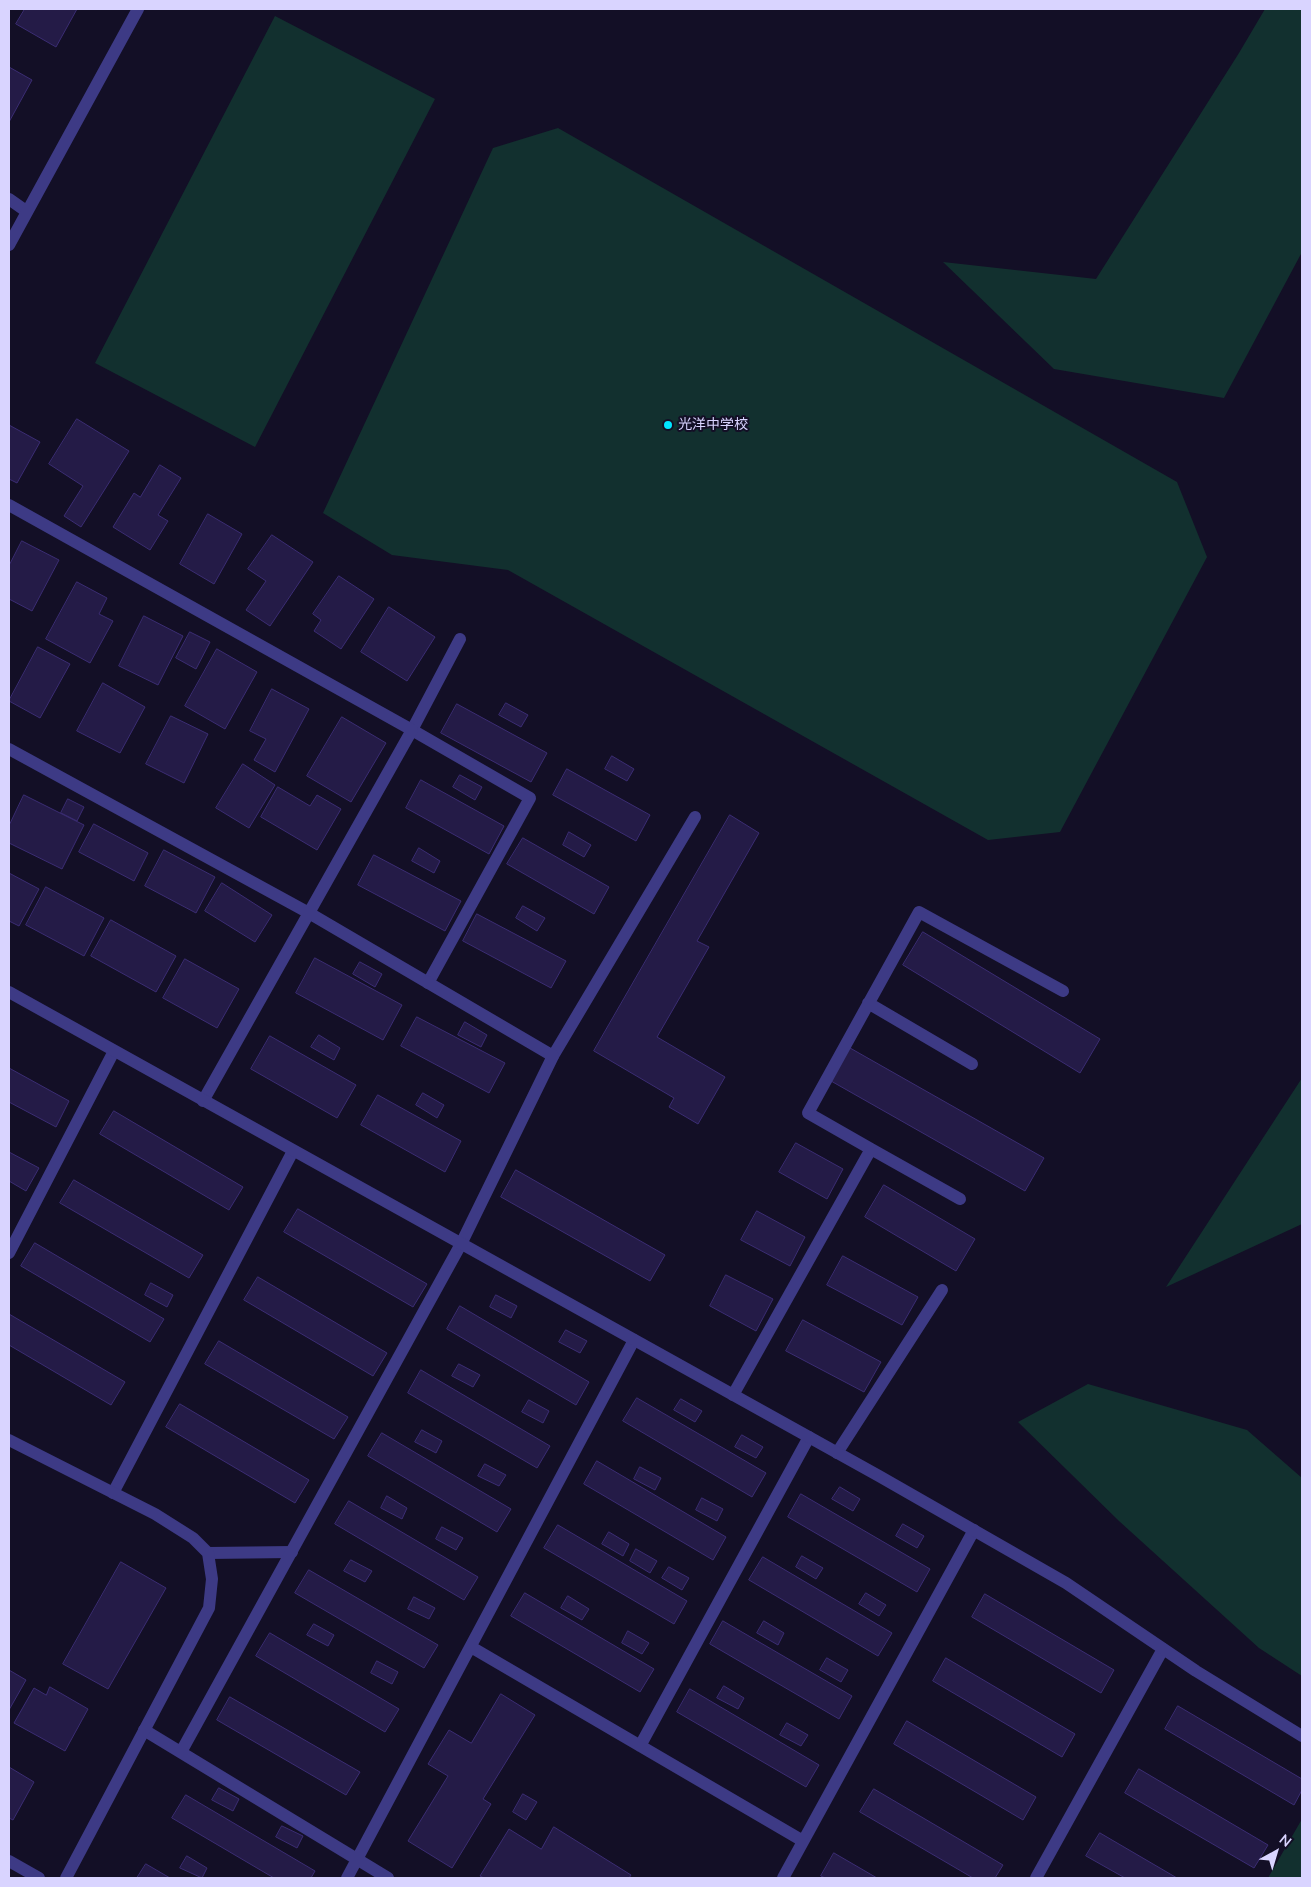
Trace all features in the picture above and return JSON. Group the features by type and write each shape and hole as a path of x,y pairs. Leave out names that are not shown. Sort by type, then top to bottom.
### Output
{"street":[{"path":"9,244 138,9"},
{"path":"9,199 26,210"},
{"path":"9,505 530,798 428,982"},
{"path":"203,1101 412,730 460,639"},
{"path":"9,749 309,913 553,1056"},
{"path":"181,1752 462,1244 553,1056 696,817"},
{"path":"960,1198 808,1113 918,912 1063,991"},
{"path":"9,992 974,1530 1066,1583 1204,1676 1302,1736"},
{"path":"868,1003 972,1064"},
{"path":"9,1253 114,1051"},
{"path":"733,1395 871,1149"},
{"path":"113,1493 293,1151"},
{"path":"837,1453 942,1290"},
{"path":"347,1878 634,1340"},
{"path":"640,1746 808,1437"},
{"path":"9,1440 154,1514 193,1538 208,1553 212,1579 209,1608 66,1878"},
{"path":"783,1878 974,1530"},
{"path":"208,1553 292,1552"},
{"path":"471,1647 803,1841"},
{"path":"1036,1878 1163,1649"},
{"path":"144,1730 388,1878"},
{"path":"9,1861 39,1878"}],"green space":[{"path":"1265,9 1302,9 1302,252 1224,398 1054,369 943,262 1096,279"},
{"path":"275,16 435,99 255,447 95,363"},
{"path":"558,128 1177,482 1207,557 1060,832 988,840 508,570 392,555 323,513 493,148"},
{"path":"1302,1078 1302,1224 1166,1287"},
{"path":"1088,1384 1247,1430 1302,1478 1302,1676 1259,1648 1119,1521 1018,1422"},
{"path":"1302,1819 1302,1878 1268,1878"}],"building":[{"path":"25,9 77,9 56,47 16,24"},
{"path":"9,67 32,80 9,122"},
{"path":"77,419 129,451 81,527 64,516 83,486 49,464"},
{"path":"9,425 40,442 17,483 9,479"},
{"path":"160,465 181,478 158,515 168,521 150,550 113,527 134,493 140,497"},
{"path":"208,514 242,534 214,584 180,564"},
{"path":"272,535 313,562 270,626 246,610 266,581 248,569"},
{"path":"22,541 59,560 32,611 9,599 9,566"},
{"path":"339,576 374,599 341,649 314,631 321,620 313,614"},
{"path":"77,582 107,598 99,614 113,621 90,663 46,639"},
{"path":"389,607 435,637 407,681 361,652"},
{"path":"144,616 183,636 158,685 119,666"},
{"path":"190,632 210,642 196,669 176,658"},
{"path":"38,647 70,664 40,718 9,701"},
{"path":"217,649 257,672 225,729 185,706"},
{"path":"103,683 145,707 120,753 77,731"},
{"path":"272,689 309,709 275,772 254,760 266,739 250,731"},
{"path":"506,703 528,715 521,727 499,715"},
{"path":"457,704 547,753 531,782 441,733"},
{"path":"171,716 208,734 184,783 146,764"},
{"path":"342,717 386,743 351,802 307,776"},
{"path":"612,756 634,769 627,781 605,769"},
{"path":"243,764 275,785 249,828 216,808"},
{"path":"567,769 650,815 636,841 553,795"},
{"path":"460,775 482,787 475,800 453,787"},
{"path":"421,780 504,826 489,854 406,808"},
{"path":"278,787 310,806 317,795 341,809 317,850 261,817"},
{"path":"24,795 84,825 62,869 9,843 9,826"},
{"path":"68,799 84,807 77,821 61,813"},
{"path":"730,815 759,833 697,941 709,947 657,1037 725,1077 698,1124 669,1107 674,1098 594,1051"},
{"path":"94,824 148,853 134,881 79,852"},
{"path":"569,832 591,845 584,857 563,845"},
{"path":"523,838 609,887 594,914 507,864"},
{"path":"419,848 440,861 434,873 412,861"},
{"path":"164,850 215,877 196,913 145,886"},
{"path":"374,855 461,901 445,931 358,885"},
{"path":"9,873 39,889 19,926 9,921"},
{"path":"222,883 272,915 255,942 205,911"},
{"path":"46,887 104,918 84,956 26,925"},
{"path":"523,906 545,918 537,931 516,918"},
{"path":"477,914 566,961 551,988 463,941"},
{"path":"111,920 176,956 156,992 91,956"},
{"path":"923,932 1100,1039 1080,1073 903,965"},
{"path":"315,958 402,1005 383,1040 296,993"},
{"path":"185,959 239,989 217,1028 163,998"},
{"path":"360,962 382,974 375,987 353,974"},
{"path":"417,1017 505,1063 489,1093 401,1046"},
{"path":"465,1022 487,1035 481,1047 458,1035"},
{"path":"319,1035 340,1048 334,1060 311,1047"},
{"path":"270,1036 356,1085 337,1118 251,1069"},
{"path":"850,1048 1044,1158 1025,1191 831,1081"},
{"path":"9,1068 69,1101 56,1127 9,1102"},
{"path":"423,1093 444,1105 437,1118 416,1105"},
{"path":"378,1095 461,1141 445,1172 361,1125"},
{"path":"114,1111 243,1187 229,1210 100,1134"},
{"path":"796,1143 843,1169 827,1199 779,1172"},
{"path":"9,1152 39,1168 26,1191 9,1181"},
{"path":"516,1170 665,1255 650,1281 501,1197"},
{"path":"74,1180 203,1255 189,1278 60,1203"},
{"path":"884,1185 975,1239 956,1271 865,1217"},
{"path":"298,1209 427,1284 413,1307 284,1232"},
{"path":"757,1211 805,1237 790,1266 741,1240"},
{"path":"35,1243 164,1319 150,1342 21,1266"},
{"path":"843,1256 918,1297 902,1325 827,1285"},
{"path":"726,1275 773,1299 756,1331 710,1306"},
{"path":"258,1277 387,1353 373,1376 244,1300"},
{"path":"151,1283 173,1295 167,1307 145,1295"},
{"path":"496,1295 517,1306 511,1318 490,1307"},
{"path":"460,1306 589,1382 576,1405 447,1329"},
{"path":"9,1314 125,1382 111,1405 9,1345"},
{"path":"803,1320 881,1362 864,1392 786,1351"},
{"path":"566,1330 587,1341 580,1353 559,1342"},
{"path":"219,1341 348,1417 334,1439 205,1364"},
{"path":"459,1364 480,1375 473,1387 452,1376"},
{"path":"421,1370 550,1446 537,1468 408,1393"},
{"path":"637,1398 766,1473 752,1497 623,1421"},
{"path":"681,1399 702,1411 695,1422 674,1410"},
{"path":"529,1400 549,1411 543,1423 522,1412"},
{"path":"180,1404 309,1480 295,1503 166,1427"},
{"path":"422,1430 442,1441 436,1453 415,1442"},
{"path":"382,1433 511,1509 497,1532 368,1456"},
{"path":"742,1435 763,1447 756,1458 735,1447"},
{"path":"597,1461 726,1537 713,1560 584,1484"},
{"path":"485,1464 506,1475 499,1486 478,1476"},
{"path":"640,1467 661,1478 655,1490 634,1479"},
{"path":"840,1487 860,1499 853,1511 832,1499"},
{"path":"801,1494 930,1569 917,1592 788,1517"},
{"path":"387,1496 407,1508 402,1519 381,1508"},
{"path":"702,1498 723,1509 717,1521 696,1510"},
{"path":"349,1501 478,1577 464,1600 335,1524"},
{"path":"903,1524 924,1536 917,1548 896,1536"},
{"path":"558,1525 687,1601 674,1624 544,1548"},
{"path":"442,1527 463,1538 456,1550 436,1539"},
{"path":"609,1532 629,1544 623,1556 602,1544"},
{"path":"636,1549 657,1561 650,1573 630,1561"},
{"path":"802,1556 823,1568 816,1579 796,1567"},
{"path":"763,1557 892,1633 878,1656 749,1580"},
{"path":"351,1560 372,1571 365,1582 344,1571"},
{"path":"121,1562 166,1588 108,1689 63,1664"},
{"path":"669,1567 689,1578 682,1590 662,1578"},
{"path":"309,1570 438,1645 424,1668 295,1593"},
{"path":"525,1593 654,1669 640,1692 511,1616"},
{"path":"866,1593 886,1605 879,1616 859,1604"},
{"path":"985,1594 1114,1670 1101,1693 972,1617"},
{"path":"568,1596 589,1609 582,1620 561,1608"},
{"path":"414,1597 435,1608 429,1619 408,1609"},
{"path":"723,1621 852,1696 839,1719 710,1644"},
{"path":"764,1621 784,1633 778,1645 757,1633"},
{"path":"314,1624 334,1635 328,1646 307,1635"},
{"path":"628,1631 649,1643 642,1654 622,1643"},
{"path":"270,1633 399,1709 385,1732 256,1656"},
{"path":"827,1658 848,1670 841,1682 820,1670"},
{"path":"946,1658 1075,1734 1062,1757 933,1681"},
{"path":"377,1661 398,1672 392,1684 371,1673"},
{"path":"9,1670 26,1680 9,1710"},
{"path":"724,1686 744,1698 738,1709 717,1698"},
{"path":"50,1687 88,1709 65,1751 14,1723 34,1688 46,1695"},
{"path":"690,1689 819,1765 806,1787 677,1712"},
{"path":"501,1694 535,1715 483,1799 491,1804 452,1868 408,1841 448,1776 428,1764 449,1730 471,1743"},
{"path":"230,1697 360,1772 346,1795 217,1720"},
{"path":"1178,1706 1302,1779 1302,1790 1294,1805 1165,1729"},
{"path":"907,1721 1036,1797 1023,1820 894,1744"},
{"path":"787,1723 808,1735 801,1746 780,1735"},
{"path":"9,1767 34,1782 13,1820 9,1818"},
{"path":"1139,1769 1268,1845 1254,1868 1125,1793"},
{"path":"219,1788 239,1799 233,1811 212,1800"},
{"path":"874,1789 1003,1865 995,1878 973,1878 860,1812"},
{"path":"523,1794 537,1802 526,1820 513,1812"},
{"path":"186,1795 315,1871 311,1878 274,1878 172,1818"},
{"path":"282,1826 303,1836 297,1848 276,1837"},
{"path":"554,1827 631,1875 629,1878 484,1878 480,1876 509,1829 541,1849"},
{"path":"1100,1833 1177,1878 1125,1878 1086,1856"},
{"path":"834,1853 877,1878 825,1878 821,1876"},
{"path":"187,1856 207,1868 202,1878 180,1868"},
{"path":"146,1864 170,1878 137,1878"}],"place":[{"name":"光洋中学校","path":"668,425"}]}
